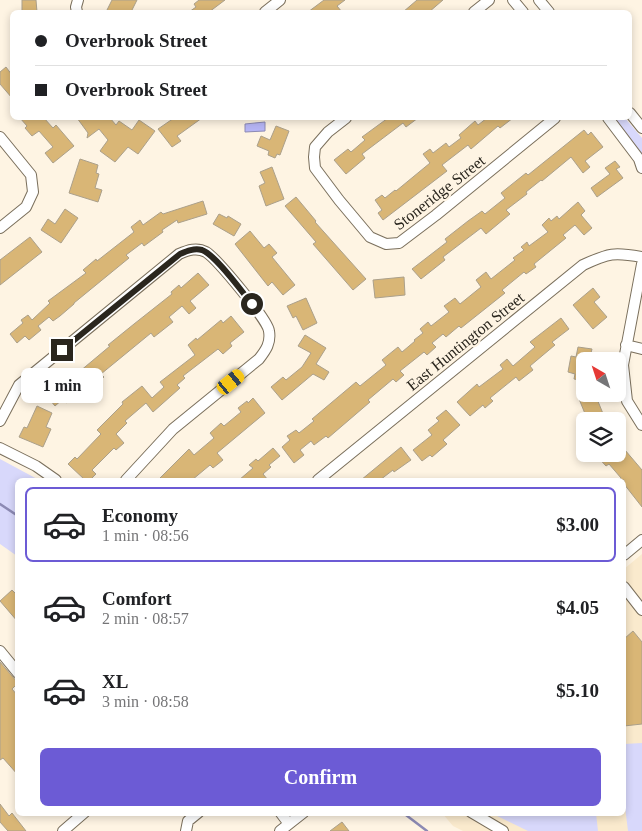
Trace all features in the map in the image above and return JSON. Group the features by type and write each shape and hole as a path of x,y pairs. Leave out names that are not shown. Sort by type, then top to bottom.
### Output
{"street":[{"path":"268,10 280,0"},
{"path":"476,10 489,0"},
{"path":"513,0 521,10"},
{"path":"539,0 547,10"},
{"path":"632,116 642,128"},
{"name":"Stoneridge Street","path":"343,120 328,132 315,147 315,168 370,237 386,244 399,243 553,120"},
{"path":"610,120 639,159 642,168"},
{"path":"0,228 26,207 33,192 31,174 3,141"},
{"path":"0,421 19,385 180,254 196,249 204,251 217,261 269,329 269,345 259,359 173,428 128,478"},
{"name":"East Huntington Street","path":"320,478 583,265 605,255 621,254 642,257"},
{"path":"642,264 623,365 627,401 642,425"},
{"path":"626,345 642,349"},
{"path":"0,448 36,466 53,478"},
{"path":"626,553 642,540"},
{"path":"626,590 642,610"},
{"path":"0,651 15,668"},
{"path":"63,831 80,816"},
{"path":"186,831 188,821 194,816"},
{"path":"282,816 287,828 300,816"},
{"path":"478,816 503,831"}],"shaded area":[{"path":"614,120 627,120 642,138 642,155"},
{"path":"0,459 35,478 15,478 15,555 0,544"},
{"path":"642,554 642,831 463,831 453,826 445,816 626,816 626,567"},
{"path":"642,743 642,831 628,831 626,815 626,744"},
{"path":"497,816 596,816 598,831 528,831"}],"water":[{"path":"265,122 265,131 245,132 245,124"}],"building":[{"path":"22,0 36,0 37,10 22,10"},
{"path":"112,0 137,0 132,10 107,10"},
{"path":"199,0 225,0 212,10 192,10 196,7 194,4"},
{"path":"324,0 345,0 337,6 340,10 311,10"},
{"path":"417,0 443,0 431,10 405,10"},
{"path":"6,67 10,72 10,96 0,84 0,72"},
{"path":"22,120 46,120 53,128 56,125 74,146 53,163 45,153 53,147 39,131 32,136 25,128 27,126"},
{"path":"78,120 112,120 116,125 119,121 132,130 139,120 155,131 138,154 128,147 115,162 100,151 108,140 99,129 87,138 88,133"},
{"path":"171,120 199,120 177,136 181,141 172,147 158,129"},
{"path":"385,120 415,120 406,127 403,123 362,154 365,158 346,174 334,160 348,149 351,152 365,140 362,137"},
{"path":"484,120 510,120 500,128 498,126 471,149 468,145 442,165 447,171 383,220 378,213 382,210 375,200 382,195 385,198 396,191 430,163 423,154 430,149 433,153 446,143 449,147 461,138 459,135 475,121 478,125"},
{"path":"276,126 289,131 280,155 277,154 275,158 268,155 269,151 257,146 261,136 270,140"},
{"path":"584,130 588,135 591,132 603,147 585,161 590,167 583,173 571,157 506,210 510,214 486,234 481,228 443,257 445,260 421,279 412,269 447,242 445,239 468,221 482,211 485,214 505,198 501,193 526,173 528,175"},
{"path":"80,159 98,165 96,173 99,174 95,188 102,190 98,202 69,193"},
{"path":"615,161 620,167 616,169 623,178 597,197 591,188 610,174 605,168"},
{"path":"272,167 284,199 266,206 259,186 265,183 260,172"},
{"path":"296,197 315,222 366,279 353,290 313,244 316,242 285,206"},
{"path":"203,201 207,214 178,223 177,220 144,246 142,243 126,255 129,258 60,316 53,321 49,317 38,326 41,330 29,340 25,336 17,343 10,334 23,323 21,320 28,315 32,320 50,303 48,301 86,273 83,270 134,232 131,227 140,220 143,225 161,212 163,214"},
{"path":"578,202 585,211 581,215 592,228 584,235 575,225 563,235 566,238 534,264 536,267 526,274 524,272 502,290 505,293 461,328 459,326 446,337 443,334 432,343 436,347 427,355 424,352 400,371 404,375 396,382 393,379 368,400 370,402 328,438 326,436 314,445 311,441 300,450 304,455 294,463 282,447 290,440 287,436 296,430 299,433 314,421 312,419 356,382 360,386 386,365 382,360 398,347 402,352 423,333 420,329 428,322 431,326 449,312 444,306 455,298 460,304 481,287 476,280 486,272 491,279 515,260 513,258 524,250 521,247 527,242 529,246 548,232 542,225 549,218 551,221 557,216 559,219"},
{"path":"65,209 78,218 61,243 41,230 48,219 55,224"},
{"path":"219,214 227,218 228,216 241,224 234,236 213,224"},
{"path":"250,231 264,248 269,244 277,253 272,257 295,285 283,295 272,282 268,286 235,244"},
{"path":"30,237 42,252 0,285 0,260"},
{"path":"198,273 209,285 190,301 196,308 189,314 182,306 169,317 173,322 154,337 151,333 101,374 104,377 91,388 89,385 66,403 63,399 55,406 45,394 63,380 65,382 73,377 110,346 108,345 172,294 171,292 179,285 181,288"},
{"path":"404,277 405,295 375,298 373,280"},
{"path":"593,288 600,297 594,302 607,317 593,329 573,305"},
{"path":"306,298 317,323 303,330 296,316 293,318 287,306"},
{"path":"231,316 244,332 230,343 232,346 223,354 218,349 183,376 185,378 177,385 180,388 153,412 146,403 125,421 127,423 116,434 124,443 116,450 114,448 92,470 96,474 92,478 83,478 68,464 75,457 77,459 101,434 97,430 123,404 122,402 142,386 152,398 164,387 160,382 195,355 188,345 221,320 223,323"},
{"path":"561,318 569,329 552,342 555,345 530,366 533,370 519,381 516,377 490,398 493,401 485,408 483,405 470,416 457,402 477,384 479,387 503,369 500,365 507,359 513,366 535,347 530,342"},
{"path":"305,335 326,348 316,364 329,372 324,380 313,374 282,400 271,387 283,377 286,380 302,367 311,353 298,346"},
{"path":"578,347 592,349 591,352 577,352"},
{"path":"571,356 576,357 576,379 574,379 575,374 568,372"},
{"path":"253,398 265,413 217,453 223,460 213,468 210,465 194,478 160,478 189,449 194,455 214,438 210,433 221,423 224,426 241,412 238,408 247,401 248,403"},
{"path":"580,402 598,402 602,412 584,412"},
{"path":"37,406 52,413 46,427 51,429 43,447 19,437 24,427 27,428"},
{"path":"446,410 460,425 443,440 447,444 432,457 430,455 422,461 413,450 432,435 428,430 439,421 436,418"},
{"path":"401,447 411,460 383,478 363,478"},
{"path":"273,448 280,456 269,465 271,467 263,474 266,478 241,478 253,468 249,465 256,459 258,461"},
{"path":"626,451 642,470 642,507 626,487 626,478 621,478 609,464 606,466 602,462 626,462"},
{"path":"12,590 15,593 15,618 0,601"},
{"path":"633,631 642,642 642,724 626,726 626,637"},
{"path":"0,662 15,680 15,686 12,689 15,692 15,772 3,758 0,760"},
{"path":"0,804 9,816 12,813 26,831 8,831 0,822"},
{"path":"342,822 349,831 330,831"}],"waterway":[{"path":"0,504 15,514"},
{"path":"407,816 427,831"}],"route":[{"path":"62,350 147,279 188,250 204,251 217,261 252,304"}]}
